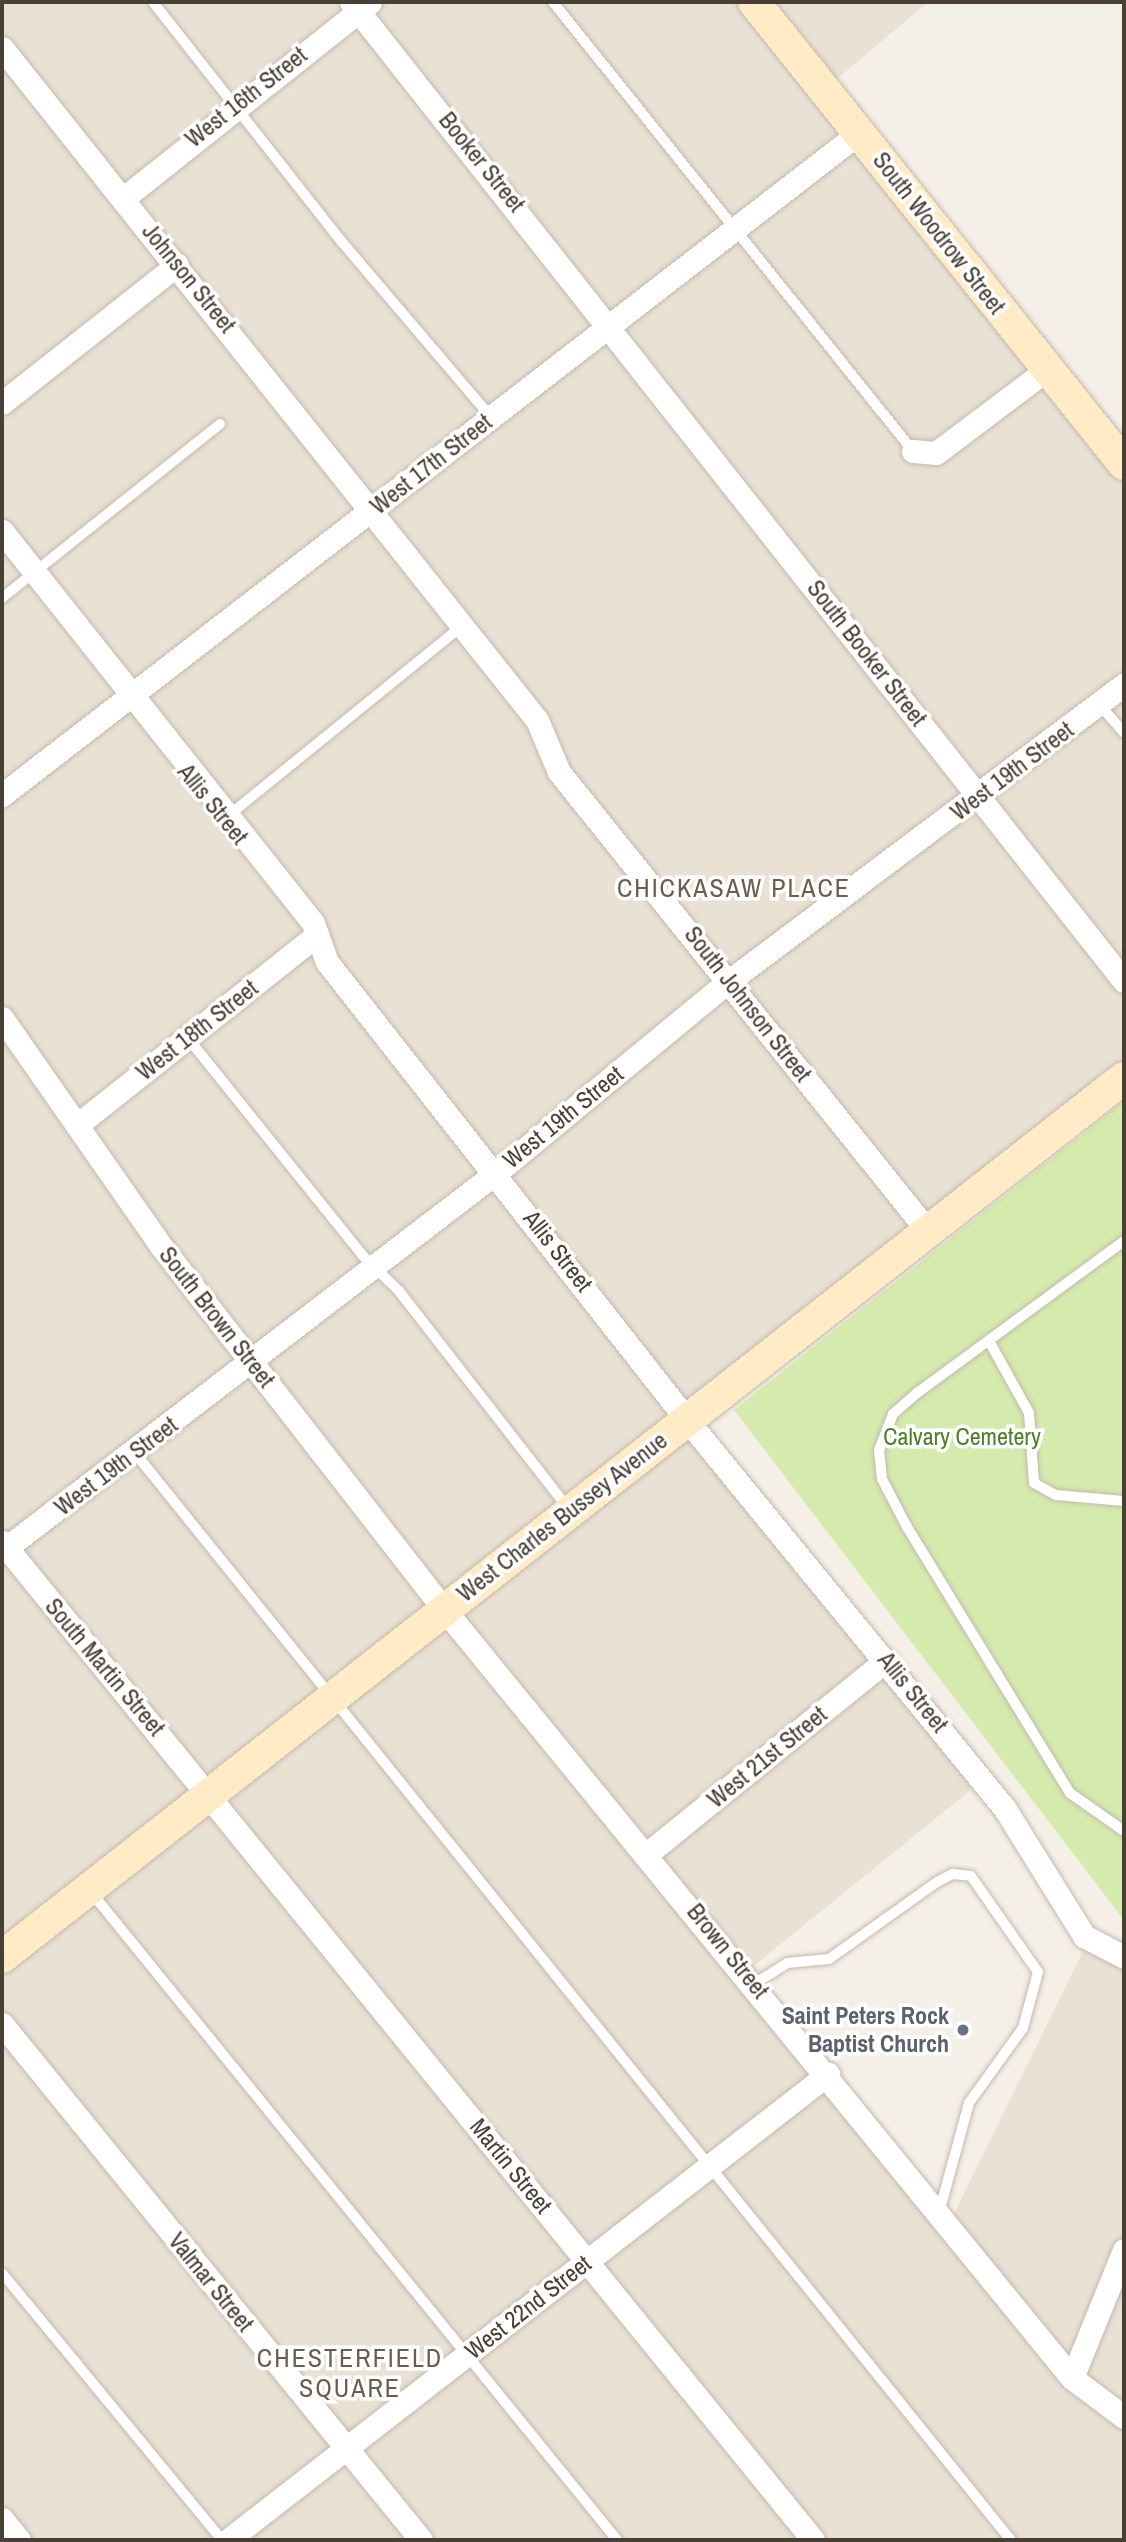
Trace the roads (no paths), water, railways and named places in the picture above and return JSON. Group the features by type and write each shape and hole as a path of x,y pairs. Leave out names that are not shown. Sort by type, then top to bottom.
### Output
{"street":[{"name":"South Woodrow Street","path":"754,2 860,132 1046,370 1124,464"},
{"name":"West 16th Street","path":"125,197 235,104 360,5"},
{"name":"Booker Street","path":"360,5 610,325"},
{"name":"Johnson Street","path":"2,48 125,197 370,512"},
{"name":"West 17th Street","path":"2,795 860,132"},
{"path":"2,403 177,265"},
{"name":"South Booker Street","path":"610,325 1124,981"},
{"path":"913,451 936,453 1046,370"},
{"name":"South Johnson Street","path":"370,512 537,720 559,772 927,1230"},
{"name":"Allis Street","path":"2,531 127,697 317,935 327,962 496,1172 687,1420 886,1660 1034,1847 1084,1936 1124,1957"},
{"name":"West 19th Street","path":"3,1547 135,1453 496,1172 729,981 979,797 1124,684"},
{"name":"West 18th Street","path":"77,1125 317,935"},
{"name":"South Brown Street","path":"2,1018 153,1236 443,1608"},
{"name":"West Charles Bussey Avenue","path":"2,1957 208,1792 1124,1078"},
{"name":"South Martin Street","path":"3,1547 208,1792"},
{"name":"Brown Street","path":"443,1608 648,1853 1072,2378 1124,2417"},
{"name":"West 21st Street","path":"648,1853 886,1660"},
{"name":"Martin Street","path":"208,1792 813,2540"},
{"name":"Valmar Street","path":"2,2024 421,2540"},
{"name":"West 22nd Street","path":"228,2540 828,2074"},
{"path":"1072,2378 1124,2250"},
{"path":"2,2519 19,2540"}],"lane":[{"path":"153,2 342,242 491,417"},
{"path":"553,2 913,451"},
{"path":"2,598 220,424"},
{"path":"224,819 462,626"},
{"path":"1099,704 1124,733"},
{"path":"187,1037 375,1266 570,1511"},
{"path":"1124,1241 893,1414 878,1450 882,1479 1070,1793 1124,1831"},
{"path":"989,1341 1029,1413 1034,1483 1056,1495 1124,1502"},
{"path":"135,1453 329,1698 1011,2540"},
{"path":"754,1984 788,1963 830,1959 937,1882 953,1874 971,1876 1038,1972 1023,2028 969,2103 939,2213"},
{"path":"88,1887 617,2540"},
{"path":"2,2273 222,2540"}],"place":[{"name":"Saint Peters Rock Baptist Church","path":"963,2030"}],"district":[{"name":"CHICKASAW PLACE","path":"734,888"},
{"name":"CHESTERFIELD SQUARE","path":"350,2373"}],"park label":[{"name":"Calvary Cemetery","path":"962,1437"}]}
